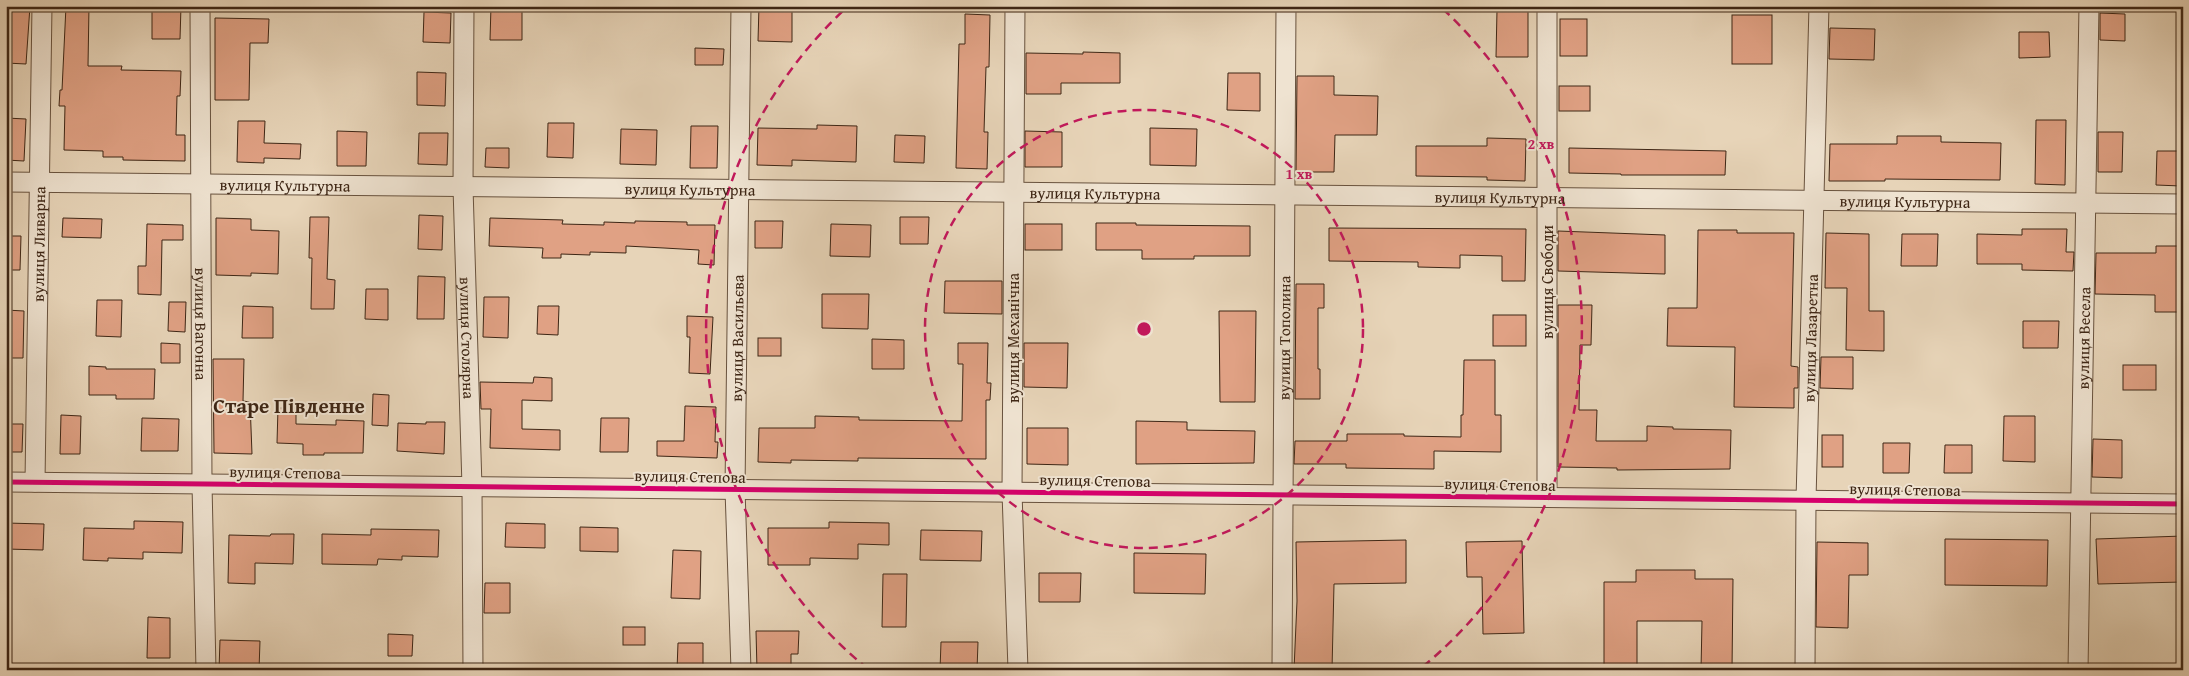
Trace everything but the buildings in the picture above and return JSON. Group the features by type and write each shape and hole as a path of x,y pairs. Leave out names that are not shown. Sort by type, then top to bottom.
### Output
{"street":[{"name":"вулиця Ливарна","path":"35,482 42,6"},
{"name":"вулиця Вагонна","path":"200,6 202,484 206,670"},
{"name":"вулиця Столярна","path":"464,6 463,187 472,487 473,670"},
{"name":"вулиця Васильєва","path":"740,670 735,489 741,6"},
{"name":"вулиця Механічна","path":"1015,6 1012,492 1018,670"},
{"name":"вулиця Тополина","path":"1282,670 1286,6"},
{"name":"вулиця Свободи","path":"1547,6 1547,497"},
{"name":"вулиця Лазаретна","path":"1806,670 1806,500 1819,6"},
{"name":"вулиця Весела","path":"2078,670 2089,6"},
{"name":"вулиця Культурна","path":"6,182 2183,204"},
{"name":"вулиця Степова","path":"6,482 2183,504"}],"cycle path":[{"path":"6,482 2183,504"}],"district":[{"name":"Старе Південне","path":"289,405"}]}
